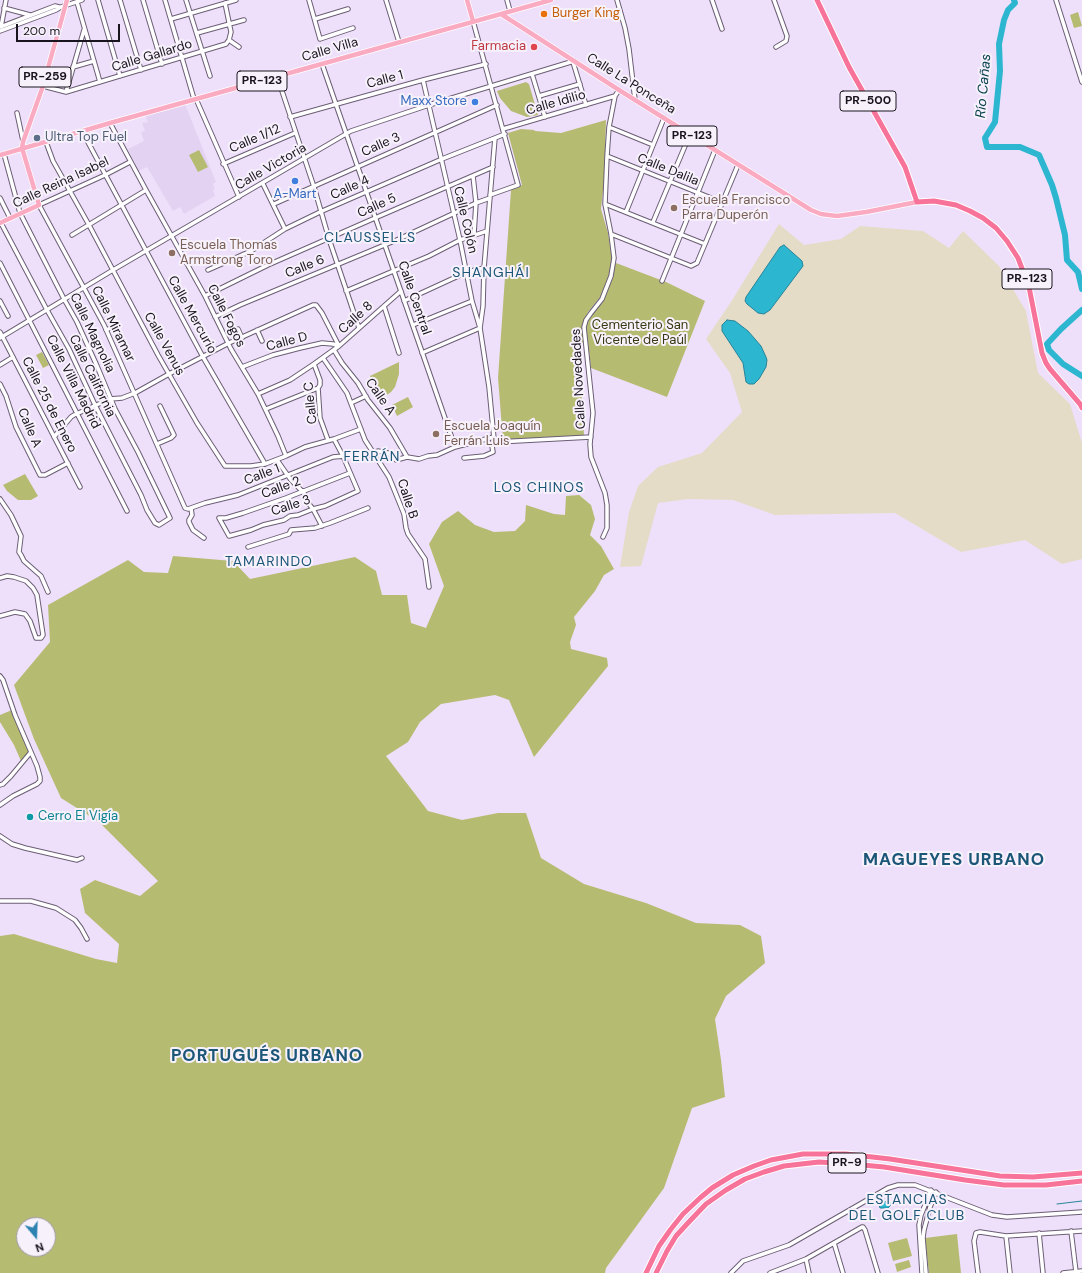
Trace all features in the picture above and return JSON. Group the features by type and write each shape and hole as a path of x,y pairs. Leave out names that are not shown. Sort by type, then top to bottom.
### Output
{"highway":[{"name":"PR-500","path":"817,0 849,67 905,167 917,202"},
{"name":"PR-123","path":"917,202 934,201 956,205 970,211 983,218 996,228 1007,241 1018,258 1026,277 1042,353 1046,363 1082,408"},
{"name":"PR-9","path":"646,1273 659,1246 671,1229 683,1214 700,1198 712,1188 733,1175 771,1160 803,1154 846,1154 1000,1176 1033,1177 1082,1173"},
{"name":"PR-9","path":"656,1273 676,1236 706,1204 741,1181 784,1166 819,1162 852,1164 884,1167 990,1184 1016,1186 1054,1185 1082,1180"}],"main road":[{"path":"467,0 473,21"},
{"name":"Calle Villa","path":"2,154 551,0"},
{"name":"PR-259","path":"22,148 43,86 64,4"},
{"name":"Calle La Ponceña","path":"501,14 574,62 811,210 821,214 837,216 917,202"},
{"name":"Calle Miramar","path":"22,148 39,205"},
{"name":"Calle Reina Isabel","path":"1,223 39,205"}],"street":[{"path":"1,29 6,0"},
{"path":"1,29 55,6 82,0"},
{"path":"98,0 120,76"},
{"path":"120,0 141,70"},
{"path":"143,0 162,64"},
{"path":"165,0 195,99 239,197"},
{"path":"186,0 210,76"},
{"path":"171,19 236,0"},
{"path":"309,0 320,39 353,28"},
{"path":"386,0 399,42"},
{"path":"507,0 510,12"},
{"path":"617,0 629,49 635,100"},
{"path":"712,0 722,29"},
{"path":"774,0 787,36 786,40 776,47"},
{"path":"1056,0 1082,82"},
{"path":"76,2 100,82"},
{"path":"225,3 231,32 229,40 239,47"},
{"path":"1,29 56,10 64,4"},
{"path":"4,8 32,15"},
{"path":"315,19 348,9"},
{"path":"197,33 244,20"},
{"path":"473,21 505,134"},
{"path":"43,86 66,92 84,30"},
{"name":"Calle Gallardo","path":"66,92 219,47 226,44 229,40"},
{"path":"73,67 94,61"},
{"path":"574,62 586,105"},
{"name":"Calle Victoria","path":"1,337 347,134 429,105 574,62"},
{"name":"Calle Central","path":"322,64 455,448"},
{"name":"Calle 1","path":"290,117 336,103 486,64"},
{"path":"532,74 546,117"},
{"path":"277,76 314,186 328,239 359,328"},
{"name":"Calle Colón","path":"423,80 460,240 472,301 480,328 489,387 494,438"},
{"path":"539,96 580,84"},
{"name":"Calle Novedades","path":"603,538 606,528 607,505 605,493 591,460 590,444 592,437 593,413 584,327 590,313 602,299 612,276 614,258 605,204 609,127 615,96 619,90"},
{"name":"Calle Idilio","path":"504,129 615,96"},
{"name":"Calle 3","path":"274,204 497,105"},
{"path":"18,113 23,142"},
{"path":"626,212 664,118"},
{"name":"Calle Fogos","path":"110,123 258,394 286,456"},
{"path":"609,127 653,145"},
{"name":"Calle Mercurio","path":"82,131 146,251 265,464"},
{"name":"Calle 1/12","path":"223,164 295,133"},
{"name":"Calle 4","path":"208,270 251,251 285,229 320,212 442,159 505,134"},
{"name":"Calle 6","path":"215,317 385,245 518,185 505,134"},
{"path":"653,222 690,134"},
{"path":"422,353 480,328 495,138"},
{"path":"46,142 53,161 69,192"},
{"path":"662,281 715,150"},
{"name":"Calle Magnolia","path":"2,154 20,213 77,322 110,399 170,518"},
{"name":"Calle Dalila","path":"607,156 721,202"},
{"name":"Calle Reina Isabel","path":"39,205 130,162"},
{"path":"611,234 691,266 697,263 721,202 738,165"},
{"name":"Calle 5","path":"204,296 375,218 493,167"},
{"path":"473,176 476,203 474,234"},
{"path":"263,184 285,229"},
{"path":"72,235 146,190"},
{"name":"Calle Venus","path":"69,192 89,225 196,423 225,466 265,464"},
{"path":"0,198 10,218"},
{"path":"605,204 705,244"},
{"name":"Calle Miramar","path":"39,205 106,330 135,393 180,499 188,509"},
{"name":"Calle California","path":"1,223 69,349 95,405 155,523 159,525 170,518"},
{"path":"346,291 394,271 474,234 487,231"},
{"name":"Calle Villa Madrid","path":"0,263 127,511"},
{"path":"404,301 466,272 484,268"},
{"name":"Calle 8","path":"315,364 339,346 400,291"},
{"path":"0,301 8,316"},
{"path":"413,325 472,301"},
{"path":"54,437 71,418 78,413 110,399 122,398 135,393 229,343 315,304 322,313 339,346"},
{"path":"384,306 399,353"},
{"path":"106,330 115,326"},
{"path":"238,329 242,338"},
{"path":"257,330 262,341"},
{"name":"Calle 25 de Enero","path":"0,332 1,337 13,357 80,487"},
{"name":"Calle D","path":"242,366 273,355 313,345 332,344 339,346"},
{"name":"Calle A","path":"334,350 390,428 407,457"},
{"path":"0,365 13,357"},
{"name":"Calle B","path":"323,358 347,393 365,440 386,471 404,514 408,534 425,559 429,587"},
{"path":"258,394 290,380 315,364"},
{"name":"Calle C","path":"315,364 320,380 320,385 318,388 320,418 328,440"},
{"name":"Calle A","path":"0,384 6,396 20,436 39,473 42,476 45,475 68,463"},
{"path":"266,410 318,388"},
{"path":"351,403 366,396"},
{"path":"157,444 171,438 174,435 160,406"},
{"path":"265,464 305,447 361,429"},
{"path":"494,438 497,442 592,437"},
{"path":"334,438 350,473"},
{"path":"407,457 418,459 428,456 437,456 455,448 494,438"},
{"path":"464,458 484,456 492,452 494,438"},
{"name":"Calle 1","path":"188,509 238,495 333,457 356,454 367,456 378,451 385,452 396,460 407,457"},
{"path":"277,460 288,476 302,491 322,526"},
{"name":"Calle 3","path":"229,536 325,506 358,491 350,473"},
{"name":"Calle 2","path":"229,536 219,518 226,518 243,513 350,473"},
{"path":"0,499 13,519 21,536 19,552 23,559 41,576 48,592"},
{"path":"248,547 289,534 291,530 322,526 368,508"},
{"path":"188,509 192,515 189,522 193,530 204,538"},
{"path":"0,578 14,576 26,581 33,588 37,595 44,634 42,637 38,639 36,638 29,618 25,614 16,612 0,616"},
{"path":"0,676 3,680 14,714 38,769 40,781 0,805"},
{"path":"0,784 3,784 11,776 31,752"},
{"path":"0,836 12,844 26,848 76,860 82,858"},
{"path":"0,901 31,901 56,908 75,920 87,939"},
{"path":"731,1273 744,1261 789,1245 888,1188 898,1185 915,1185 931,1190 992,1216 1007,1217 1082,1212"},
{"path":"922,1273 919,1225 921,1215 931,1190"},
{"path":"926,1273 923,1238 930,1207 936,1192"},
{"path":"770,1273 806,1259 863,1227 878,1273"},
{"path":"1071,1231 1076,1272"},
{"path":"978,1273 974,1241 976,1234 980,1232 1006,1236 1082,1231"},
{"path":"1039,1234 1043,1273"},
{"path":"1006,1236 1010,1273"},
{"path":"834,1243 843,1273"},
{"path":"806,1259 809,1273"},
{"path":"1063,1273 1082,1271"}],"shaded area":[{"path":"185,104 216,182 213,184 215,196 184,214 180,207 173,211 147,167 139,171 128,149 144,141 141,132 145,131 142,123 148,122 145,115"},
{"path":"779,224 804,245 841,239 860,226 923,231 949,248 963,231 999,266 1026,311 1038,373 1070,404 1082,443 1082,559 1062,564 1025,540 961,552 895,513 775,515 733,500 688,499 658,503 641,566 620,567 629,512 638,486 658,467 702,453 742,412 730,373 706,339 731,302"}],"green space":[{"path":"1078,12 1082,26 1074,28 1070,15"},
{"path":"526,82 529,84 538,115 527,117 511,111 500,98 497,91"},
{"path":"606,120 604,181 601,209 608,233 612,258 610,273 601,296 588,312 585,319 585,343 579,343 584,436 503,441 498,378 511,190 522,185 508,133 521,129 561,133"},
{"path":"199,150 208,167 198,172 189,155"},
{"name":"Cementerio San Vicente de Paúl","path":"616,263 666,282 705,301 667,397 591,368 586,325 592,314 603,302 613,277"},
{"path":"42,352 49,365 43,368 36,355"},
{"path":"399,362 399,374 395,387 381,399 370,376"},
{"path":"408,397 413,407 397,416 392,405"},
{"path":"25,474 38,496 31,500 18,500 7,491 3,485"},
{"path":"579,495 591,505 595,519 590,535 601,546 614,569 604,575 595,591 574,617 576,625 570,642 571,649 607,658 608,666 534,757 509,700 495,695 441,704 420,722 408,742 386,756 428,811 462,820 498,813 526,813 541,858 584,884 646,903 696,923 740,925 761,936 765,963 726,996 715,1019 725,1097 692,1108 664,1188 606,1268 605,1273 0,1273 0,936 14,934 96,959 117,963 119,944 85,913 80,889 95,880 140,896 158,881 99,822 61,798 34,739 14,685 50,642 48,605 128,560 144,572 168,573 173,556 233,561 250,579 355,557 376,571 382,595 407,595 411,623 426,628 444,586 429,544 442,522 458,511 475,525 494,532 515,531 525,521 526,505 554,514 565,515 566,496"},
{"path":"12,710 30,751 21,761 14,745 0,722 0,715"},
{"path":"957,1234 961,1273 929,1273 925,1238"},
{"path":"907,1238 912,1256 893,1261 888,1243"},
{"path":"909,1260 911,1267 897,1272 895,1264"}],"water":[{"path":"784,245 802,261 803,266 770,310 764,314 758,313 747,304 745,301 746,297 780,247"},
{"path":"727,320 735,321 748,331 761,346 766,357 766,367 759,379 754,384 749,384 746,382 743,363 722,331 722,325"},
{"path":"887,1201 890,1202 891,1205 888,1208 880,1208 879,1205 881,1203"}],"waterway":[{"name":"Río Cañas","path":"1014,0 1015,3 1008,10 1004,20 999,44 1000,71 995,122 985,138 987,147 1020,147 1039,155 1056,198 1065,235 1067,260 1078,272 1082,289"},
{"name":"Río Cañas","path":"1082,310 1047,344 1049,350 1063,364 1082,376"},
{"path":"1057,1204 1082,1201"}],"place":[{"name":"Burger King","path":"544,14"},
{"name":"Farmacia","path":"534,47"},
{"name":"Maxx Store","path":"475,102"},
{"name":"Ultra Top Fuel","path":"37,138"},
{"name":"A-Mart","path":"295,181"},
{"name":"Escuela Francisco Parra Duperón","path":"674,208"},
{"name":"Escuela Thomas Armstrong Toro","path":"172,253"},
{"name":"Escuela Joaquín Ferrán Luis","path":"436,434"},
{"name":"Cerro El Vigía","path":"30,817"}],"district":[{"name":"CLAUSSELLS","path":"370,238"},
{"name":"SHANGHÁI","path":"491,273"},
{"name":"FERRÁN","path":"372,457"},
{"name":"LOS CHINOS","path":"539,488"},
{"name":"TAMARINDO","path":"269,562"},
{"name":"MAGUEYES URBANO","path":"954,861"},
{"name":"PORTUGUÉS URBANO","path":"267,1057"},
{"name":"ESTANCIAS DEL GOLF CLUB","path":"907,1208"}]}
